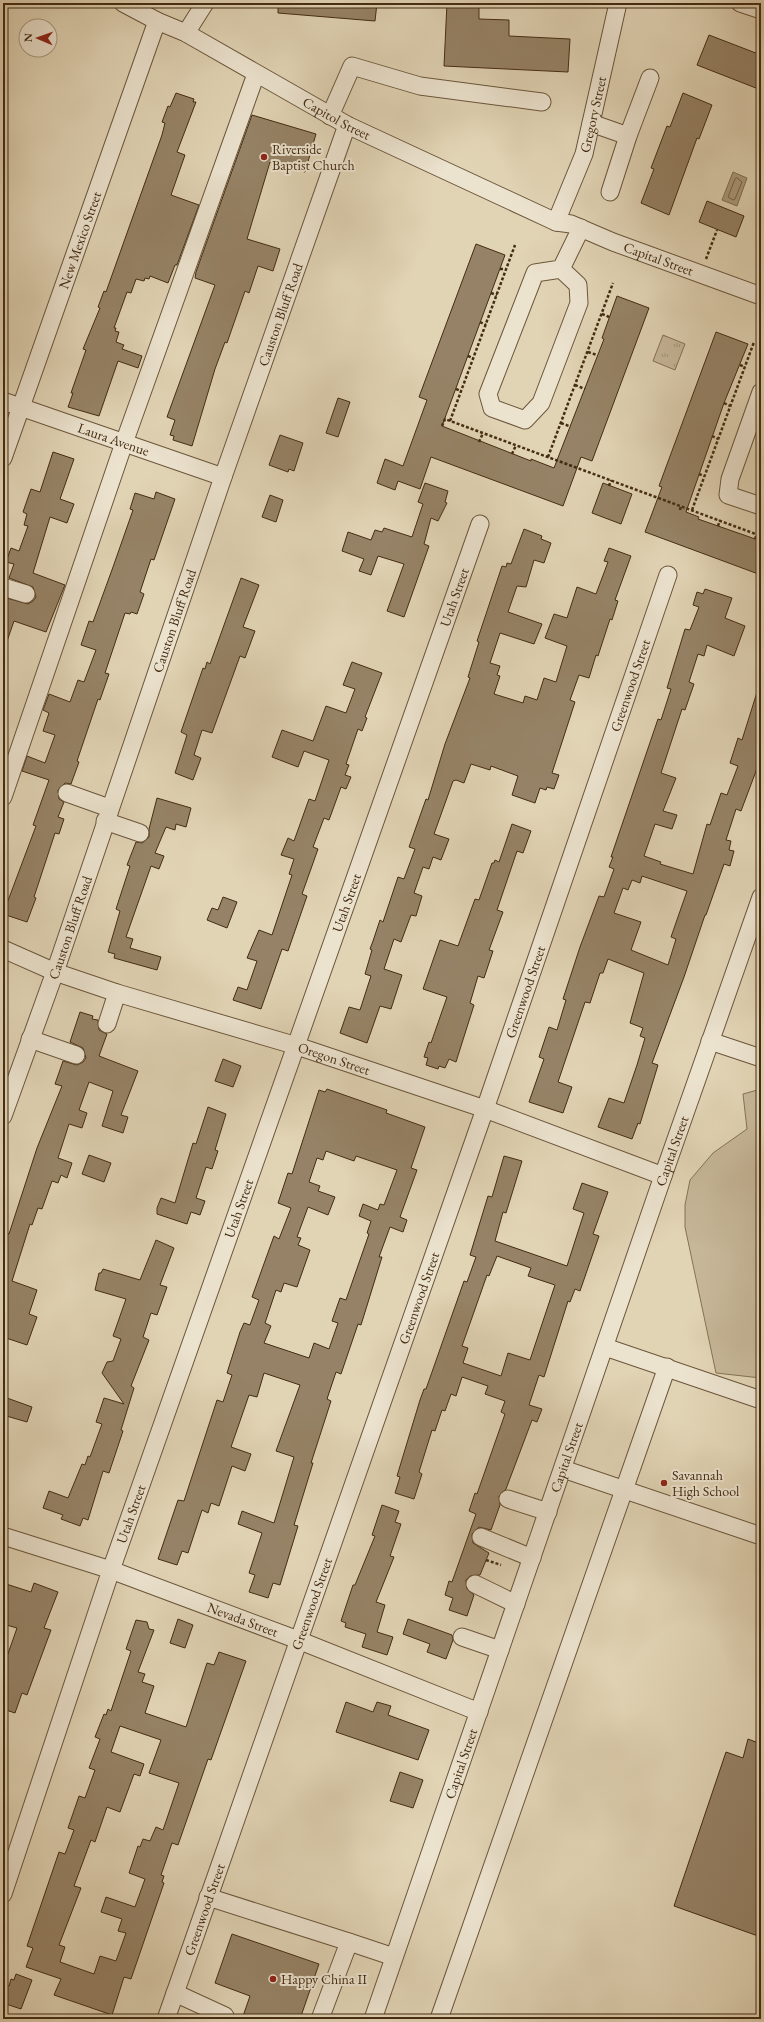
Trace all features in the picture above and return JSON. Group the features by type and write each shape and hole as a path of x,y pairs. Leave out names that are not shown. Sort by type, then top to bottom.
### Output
{"street":[{"name":"Capitol Street","path":"123,3 157,21 186,33 347,126 556,222"},
{"path":"186,33 205,3"},
{"name":"Gregory Street","path":"556,222 584,154 618,3"},
{"path":"740,3 761,10"},
{"name":"New Mexico Street","path":"3,458 157,21"},
{"path":"330,116 352,66 420,86 542,102"},
{"path":"3,797 124,443 256,74"},
{"path":"610,192 628,136 650,78"},
{"path":"591,123 628,136"},
{"name":"Causton Bluff Road","path":"3,1116 55,972 107,815 223,477 347,126"},
{"name":"Capital Street","path":"556,222 571,224 761,296"},
{"path":"561,269 580,228"},
{"path":"561,269 578,285 579,303 541,403 525,420 492,408 488,394 535,273 561,269"},
{"path":"761,392 730,479 728,495 761,506"},
{"name":"Laura Avenue","path":"3,401 223,477"},
{"name":"Utah Street","path":"3,1894 112,1570 298,1046 480,524"},
{"name":"Greenwood Street","path":"166,2019 485,1110 668,575"},
{"path":"3,587 26,594"},
{"path":"67,793 140,833"},
{"name":"Capital Street","path":"373,2019 663,1176 761,897"},
{"name":"Oregon Street","path":"3,949 55,972 118,993 298,1046 485,1110 663,1176"},
{"path":"106,1024 118,993"},
{"path":"30,1039 76,1055"},
{"path":"710,1041 761,1058"},
{"path":"605,1347 761,1400"},
{"path":"438,2019 667,1368"},
{"path":"563,1469 761,1536"},
{"path":"508,1499 548,1512"},
{"path":"487,1534 534,1553"},
{"name":"Nevada Street","path":"3,1536 112,1570 298,1640 479,1712"},
{"path":"475,1584 516,1604"},
{"path":"462,1637 500,1650"},
{"path":"208,1897 394,1957"},
{"path":"320,2019 349,1942"},
{"path":"175,1993 225,2016"}],"path":[{"path":"701,273 717,230"},
{"path":"450,421 515,245"},
{"path":"500,269 506,269"},
{"path":"548,457 613,283"},
{"path":"491,293 497,295"},
{"path":"602,314 609,317"},
{"path":"480,322 486,325"},
{"path":"692,510 754,342"},
{"path":"588,352 597,355"},
{"path":"468,356 473,358"},
{"path":"740,365 745,367"},
{"path":"575,385 585,389"},
{"path":"456,389 461,391"},
{"path":"724,403 730,406"},
{"path":"442,426 445,419 761,536"},
{"path":"561,423 569,426"},
{"path":"480,442 483,433"},
{"path":"712,436 718,438"},
{"path":"512,454 516,445"},
{"path":"700,474 704,476"},
{"path":"609,486 611,480"},
{"path":"680,510 681,506"},
{"path":"718,526 720,520"},
{"path":"756,539 757,534"}],"green space":[{"path":"663,335 685,344 675,370 653,361"},
{"path":"761,1089 761,1378 716,1373 685,1227 685,1205 690,1180 713,1153 747,1129 743,1094"}],"water":[{"path":"733,172 747,178 737,206 722,200"}],"building":[{"path":"278,3 377,3 375,21 278,13"},
{"path":"447,3 479,3 479,19 509,20 509,36 570,39 568,72 444,66"},
{"path":"709,35 761,55 761,90 697,65"},
{"path":"176,93 194,99 193,102 196,102 177,152 185,155 171,195 199,205 177,265 175,265 168,283 150,276 149,279 145,278 144,281 136,279 131,293 127,292 114,328 116,328 115,331 119,332 116,342 124,345 122,349 142,356 138,368 118,361 99,416 68,407 73,393 71,393 86,350 83,349 100,308 98,307 104,291 106,292 162,135 165,123 162,122 168,106 170,107"},
{"path":"683,93 712,105 699,139 697,138 669,215 641,203 654,169 651,168 667,126 670,127"},
{"path":"252,115 316,134 305,172 270,162 247,239 280,249 273,271 258,266 249,293 245,291 227,343 225,342 215,369 192,446 173,440 174,436 170,435 175,420 167,417 215,285 195,278 196,272"},
{"path":"707,201 744,216 736,237 699,222"},
{"path":"476,244 505,255 442,426 531,461 531,459 554,468 604,339 602,338 617,296 649,308 592,461 581,457 563,506 431,457 420,489 398,481 395,490 377,483 385,459 403,466 427,400 419,397"},
{"path":"716,332 748,344 724,403 686,512 699,517 698,519 761,541 761,575 645,532 662,487 659,486"},
{"path":"338,398 350,402 338,437 326,433"},
{"path":"280,435 303,443 294,471 289,469 288,472 269,465"},
{"path":"53,452 74,459 60,499 74,504 67,523 50,517 33,573 65,585 46,632 14,621 5,647 3,646 3,597 28,604 36,597 33,587 9,578 14,564 6,562 11,548 19,551 28,526 24,525 27,514 23,512 31,489 40,492"},
{"path":"425,483 448,491 445,502 447,503 438,521 431,518 424,544 429,546 404,617 387,611 404,564 378,556 371,575 359,571 364,559 342,551 348,532 371,540 375,530 382,532 384,528 412,537 423,504 418,502"},
{"path":"603,483 632,494 621,524 592,513"},
{"path":"156,492 175,499 154,560 151,559 140,592 144,594 137,614 131,612 130,614 125,613 105,673 109,674 100,700 98,699 77,761 79,762 71,784 65,783 58,790 59,799 64,802 58,817 64,819 59,834 55,833 34,897 36,898 27,922 3,914 36,826 33,825 49,780 22,771 27,756 45,763 55,735 43,731 49,713 43,710 49,694 70,702 78,680 84,682 96,650 81,645 89,621 93,622 113,567 133,510 130,509 135,493 154,499"},
{"path":"270,495 283,500 276,522 262,517"},
{"path":"524,529 542,536 541,539 551,543 544,563 534,560 526,587 517,586 508,612 542,624 534,644 500,633 490,663 500,666 497,675 500,676 494,694 523,703 525,696 537,700 544,678 556,682 567,646 545,638 554,614 567,618 577,587 596,594 608,562 604,561 609,548 631,556 615,600 618,601 612,620 610,619 598,656 596,655 589,678 579,675 570,700 575,702 552,773 559,775 554,789 547,787 546,790 540,788 535,803 512,795 518,776 491,766 490,770 471,764 464,783 456,780 453,781 434,834 449,839 441,860 433,857 429,869 423,867 414,893 422,896 416,916 411,915 401,942 394,939 384,969 402,975 391,1009 380,1006 367,1043 340,1033 349,1007 360,1010 371,976 365,974 372,950 370,949 380,920 383,922 398,877 404,879 415,849 409,847 426,799 428,800 445,744 470,678 468,677 479,642 477,641 502,566 506,567 507,563 511,564"},
{"path":"241,578 259,585 243,627 255,631 245,658 240,656 212,733 202,730 194,755 201,758 193,780 175,773 187,735 181,732 203,668 205,669 207,662 210,664"},
{"path":"705,589 732,598 725,618 745,626 734,656 707,645 704,656 698,654 689,682 694,684 685,710 682,709 661,773 676,778 663,811 677,815 672,829 655,824 644,856 661,862 660,864 693,874 707,824 710,825 721,793 727,795 738,766 730,763 738,738 742,740 758,689 761,690 761,758 741,811 736,809 726,840 731,841 729,850 734,851 730,866 724,864 705,915 652,1063 658,1065 640,1124 638,1123 632,1139 598,1127 609,1098 624,1103 637,1065 645,1038 640,1036 643,1028 630,1023 644,973 608,959 603,973 600,973 590,1003 585,1002 558,1082 572,1087 563,1113 529,1102 544,1059 539,1057 549,1027 557,1030 566,1000 563,999 580,947 599,896 604,897 614,869 609,867 613,857 611,857 658,719 661,720 671,689 667,688 685,629 690,630 699,607 693,605 697,592 703,594","holes":["642,876 687,891 671,937 676,939 668,965 631,950 641,922 614,913 623,888 628,890 632,880 640,883"]},
{"path":"352,662 382,673 365,717 367,718 362,731 358,729 346,764 349,765 345,775 351,777 346,789 341,787 329,820 324,818 313,847 318,849 302,894 307,896 288,951 282,949 261,1009 233,1000 238,987 247,990 257,961 247,958 259,930 272,935 292,875 289,874 294,859 281,855 288,838 294,841 309,799 315,801 329,760 304,751 298,767 272,757 282,730 313,741 326,706 346,713 355,689 343,685"},
{"path":"157,798 191,808 186,827 176,824 175,830 166,827 155,853 164,856 159,869 151,866 126,937 133,939 130,948 161,957 157,970 114,958 115,954 108,952 120,911 116,909 130,866 127,865 136,842 142,843 149,837 149,829"},
{"path":"512,824 531,831 523,853 517,851 497,910 503,912 489,950 493,951 484,978 478,976 470,1003 474,1005 456,1062 449,1059 445,1068 439,1066 438,1069 426,1065 428,1058 424,1057 429,1042 431,1043 447,997 423,989 440,940 458,946 475,899 479,900 492,863 494,863 495,860 499,862"},
{"path":"223,897 237,902 227,928 207,920 212,908 218,910"},
{"path":"80,1012 93,1016 92,1019 98,1020 99,1030 107,1034 99,1056 138,1071 121,1115 128,1117 123,1133 102,1126 113,1091 89,1082 79,1110 87,1113 82,1128 69,1124 58,1158 72,1163 67,1178 61,1175 58,1183 52,1181 42,1209 38,1208 32,1225 30,1224 12,1281 37,1290 29,1314 37,1317 27,1345 3,1337 3,1246 7,1233 9,1234 37,1148 62,1086 55,1084 63,1061 77,1065 83,1062 86,1058 83,1048 70,1042"},
{"path":"223,1059 241,1066 233,1087 215,1081"},
{"path":"327,1089 387,1110 386,1113 425,1127 411,1168 417,1170 400,1217 407,1220 403,1232 390,1227 379,1257 382,1257 361,1325 358,1324 341,1374 336,1372 327,1399 331,1401 311,1463 313,1463 294,1525 298,1526 280,1585 273,1583 268,1598 249,1592 255,1575 249,1573 262,1533 238,1524 242,1511 274,1523 294,1457 276,1451 300,1385 264,1373 257,1397 249,1395 231,1447 251,1454 245,1471 232,1466 219,1506 211,1503 208,1513 202,1510 188,1553 182,1551 177,1565 158,1559 178,1500 184,1501 217,1400 223,1402 232,1375 227,1373 240,1332 244,1323 250,1325 259,1300 252,1297 274,1236 279,1239 291,1208 278,1203 288,1173 292,1174 319,1090 325,1092","holes":["326,1151 354,1161 356,1156 397,1170 384,1205 380,1204 378,1210 363,1204 359,1216 371,1221 367,1233 369,1234 346,1300 340,1298 332,1321 338,1323 329,1349 314,1343 309,1358 264,1343 271,1326 265,1323 276,1290 281,1292 284,1283 297,1287 310,1250 298,1245 301,1238 297,1237 308,1207 328,1215 335,1197 318,1191 320,1186 309,1182 317,1158 323,1160"]},
{"path":"208,1107 226,1114 215,1150 218,1151 212,1169 206,1167 196,1198 205,1201 200,1215 191,1212 187,1224 157,1214 157,1208 161,1198 175,1203 193,1143 196,1144"},
{"path":"89,1155 111,1163 104,1182 82,1174"},
{"path":"504,1156 522,1161 506,1213 503,1212 495,1241 567,1266 584,1213 573,1209 582,1183 608,1192 593,1234 599,1236 580,1291 575,1289 570,1302 568,1301 544,1377 539,1375 529,1405 542,1409 537,1422 532,1420 506,1489 499,1496 500,1505 491,1530 479,1527 472,1534 473,1543 489,1553 480,1575 470,1576 466,1580 467,1589 474,1595 467,1616 449,1610 453,1598 445,1595 449,1581 452,1582 476,1514 469,1511 475,1493 477,1494 505,1414 501,1412 505,1401 485,1394 488,1386 462,1377 456,1396 451,1394 445,1411 442,1410 435,1431 432,1430 419,1472 422,1474 414,1499 395,1493 400,1477 397,1476 420,1400 424,1389 426,1389 464,1281 467,1282 476,1257 470,1255 488,1196 492,1197","holes":["497,1256 531,1268 528,1276 555,1285 530,1360 508,1353 501,1376 463,1363 468,1348 462,1346 487,1275 489,1276"]},
{"path":"156,1240 174,1248 160,1285 167,1287 157,1315 151,1313 143,1337 149,1340 131,1386 134,1388 121,1430 123,1431 109,1473 103,1471 88,1520 83,1518 80,1526 61,1519 63,1515 43,1508 49,1491 68,1498 82,1464 85,1465 88,1456 90,1457 102,1424 96,1422 104,1398 124,1404 102,1373 107,1362 113,1361 121,1339 113,1336 126,1299 95,1290 99,1273 101,1273 103,1269 140,1280"},
{"path":"7,1398 32,1407 27,1422 3,1415"},
{"path":"382,1505 399,1511 395,1522 401,1524 390,1556 394,1557 376,1602 385,1605 377,1632 393,1637 387,1655 362,1647 366,1634 345,1627 346,1623 341,1621 353,1585 355,1585 375,1536 372,1535"},
{"path":"3,1583 31,1592 34,1583 58,1592 44,1628 51,1630 27,1695 22,1693 15,1713 3,1709 3,1668 17,1628 3,1624"},
{"path":"178,1619 193,1625 185,1648 170,1643"},
{"path":"408,1619 452,1635 453,1640 446,1659 427,1652 430,1644 403,1634"},
{"path":"136,1620 147,1622 149,1629 154,1630 138,1672 145,1674 142,1682 154,1686 145,1713 186,1727 207,1663 214,1665 219,1652 246,1661 211,1760 208,1759 178,1845 172,1843 161,1875 164,1876 162,1882 164,1883 131,1979 124,1977 112,2015 54,1995 61,1979 26,1967 33,1948 27,1946 59,1852 65,1854 74,1830 68,1828 79,1796 85,1798 95,1770 89,1768 100,1739 95,1737 104,1714 106,1715 108,1709 111,1711 131,1651 126,1649","holes":["120,1726 161,1740 149,1773 179,1783 163,1830 156,1827 150,1841 143,1839 140,1847 138,1846 129,1873 145,1879 135,1907 106,1897 101,1912 122,1919 118,1931 126,1933 116,1961 100,1956 94,1974 60,1962 65,1947 59,1945 81,1888 74,1886 91,1840 95,1842 107,1807 120,1812 134,1774 140,1776 144,1764 111,1752"]},
{"path":"346,1702 373,1712 377,1702 391,1706 388,1715 429,1730 418,1760 336,1732"},
{"path":"748,1739 761,1744 761,1927 758,1936 674,1906 726,1752 743,1758"},
{"path":"400,1772 423,1780 413,1808 390,1801"},
{"path":"232,1934 319,1964 300,2019 242,2019 250,1996 215,1983"},
{"path":"16,1974 32,1980 21,2009 3,2003 3,1984 9,1986 11,1979 14,1980"}],"place":[{"name":"Riverside Baptist Church","path":"264,157"},
{"name":"Savannah High School","path":"664,1483"},
{"name":"Happy China II","path":"273,1979"}]}
